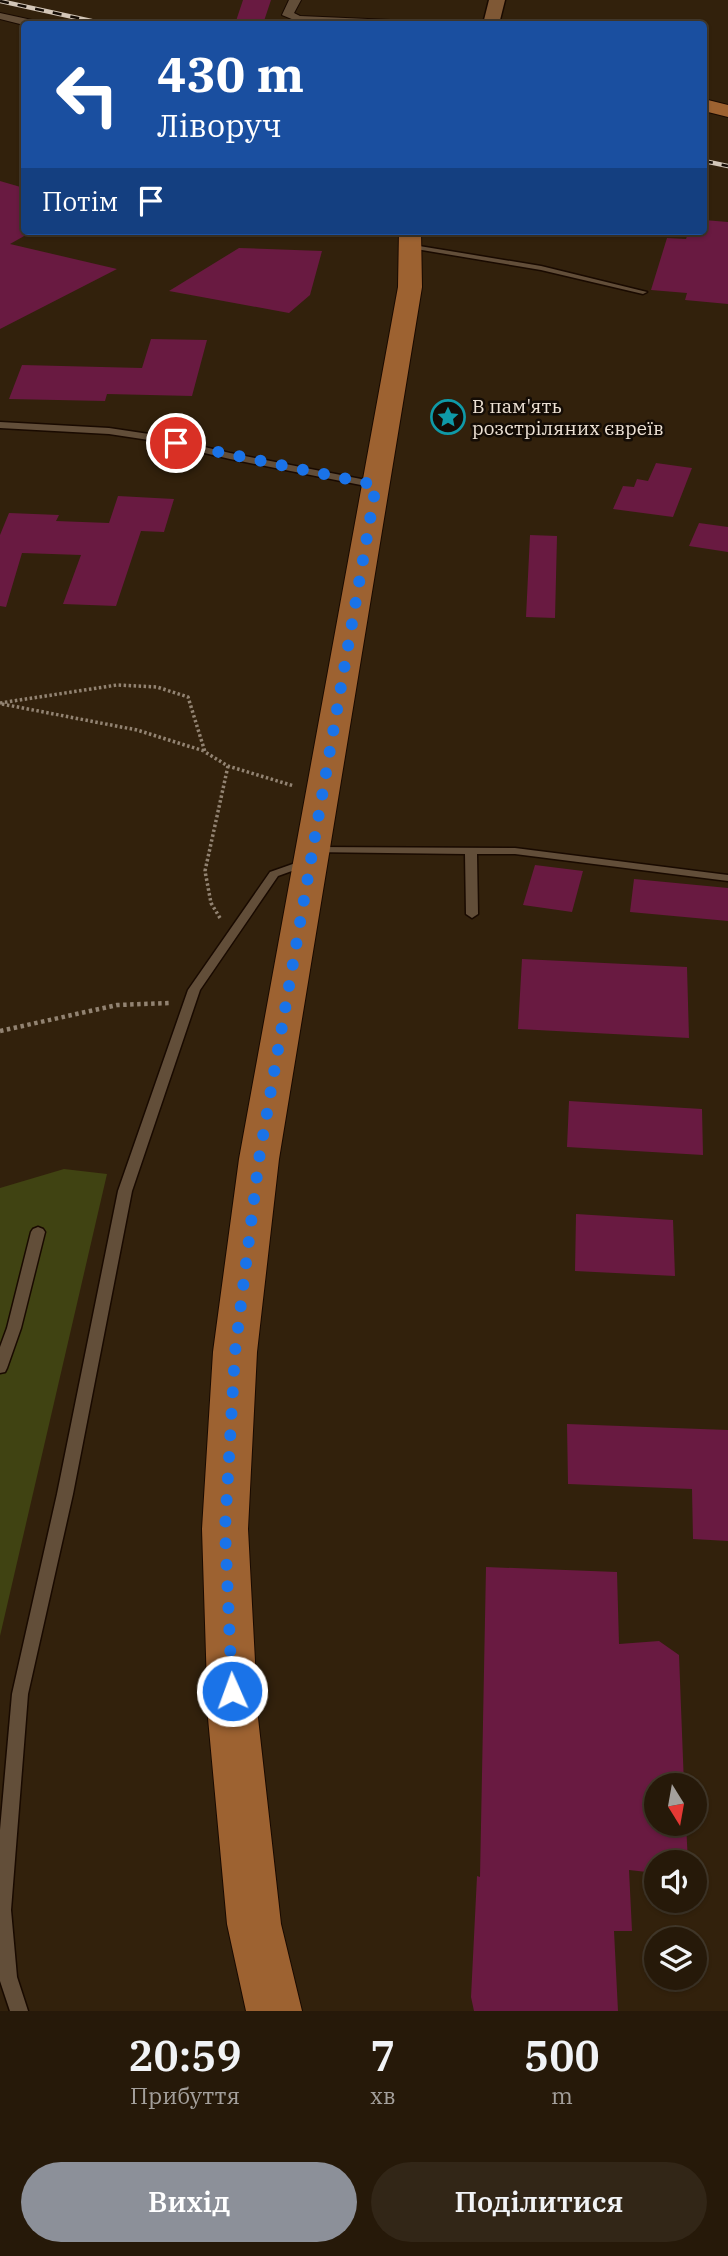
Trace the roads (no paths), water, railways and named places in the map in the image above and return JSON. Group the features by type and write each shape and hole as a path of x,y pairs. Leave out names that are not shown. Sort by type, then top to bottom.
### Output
{"main road":[{"path":"492,21 497,0"},
{"path":"707,106 728,111"},
{"path":"274,2011 254,1924 233,1718 225,1529 235,1352 259,1159 410,288 410,238"}],"street":[{"path":"295,0 288,15 299,19 344,21"},
{"path":"0,16 23,21"}],"lane":[{"path":"410,238 643,292"},
{"path":"0,425 109,431 149,437 376,485"},
{"path":"19,2011 8,1977 2,1910 20,1693 65,1494 125,1191 156,1093 194,990 274,874 311,855 515,851 728,878"},
{"path":"471,852 472,914"},
{"path":"0,1368 14,1328 38,1232"}],"railway":[{"path":"0,1 91,21"},
{"path":"707,162 728,166"}],"place":[{"name":"В пам'ять розстріляних євреїв","path":"448,417"}]}
